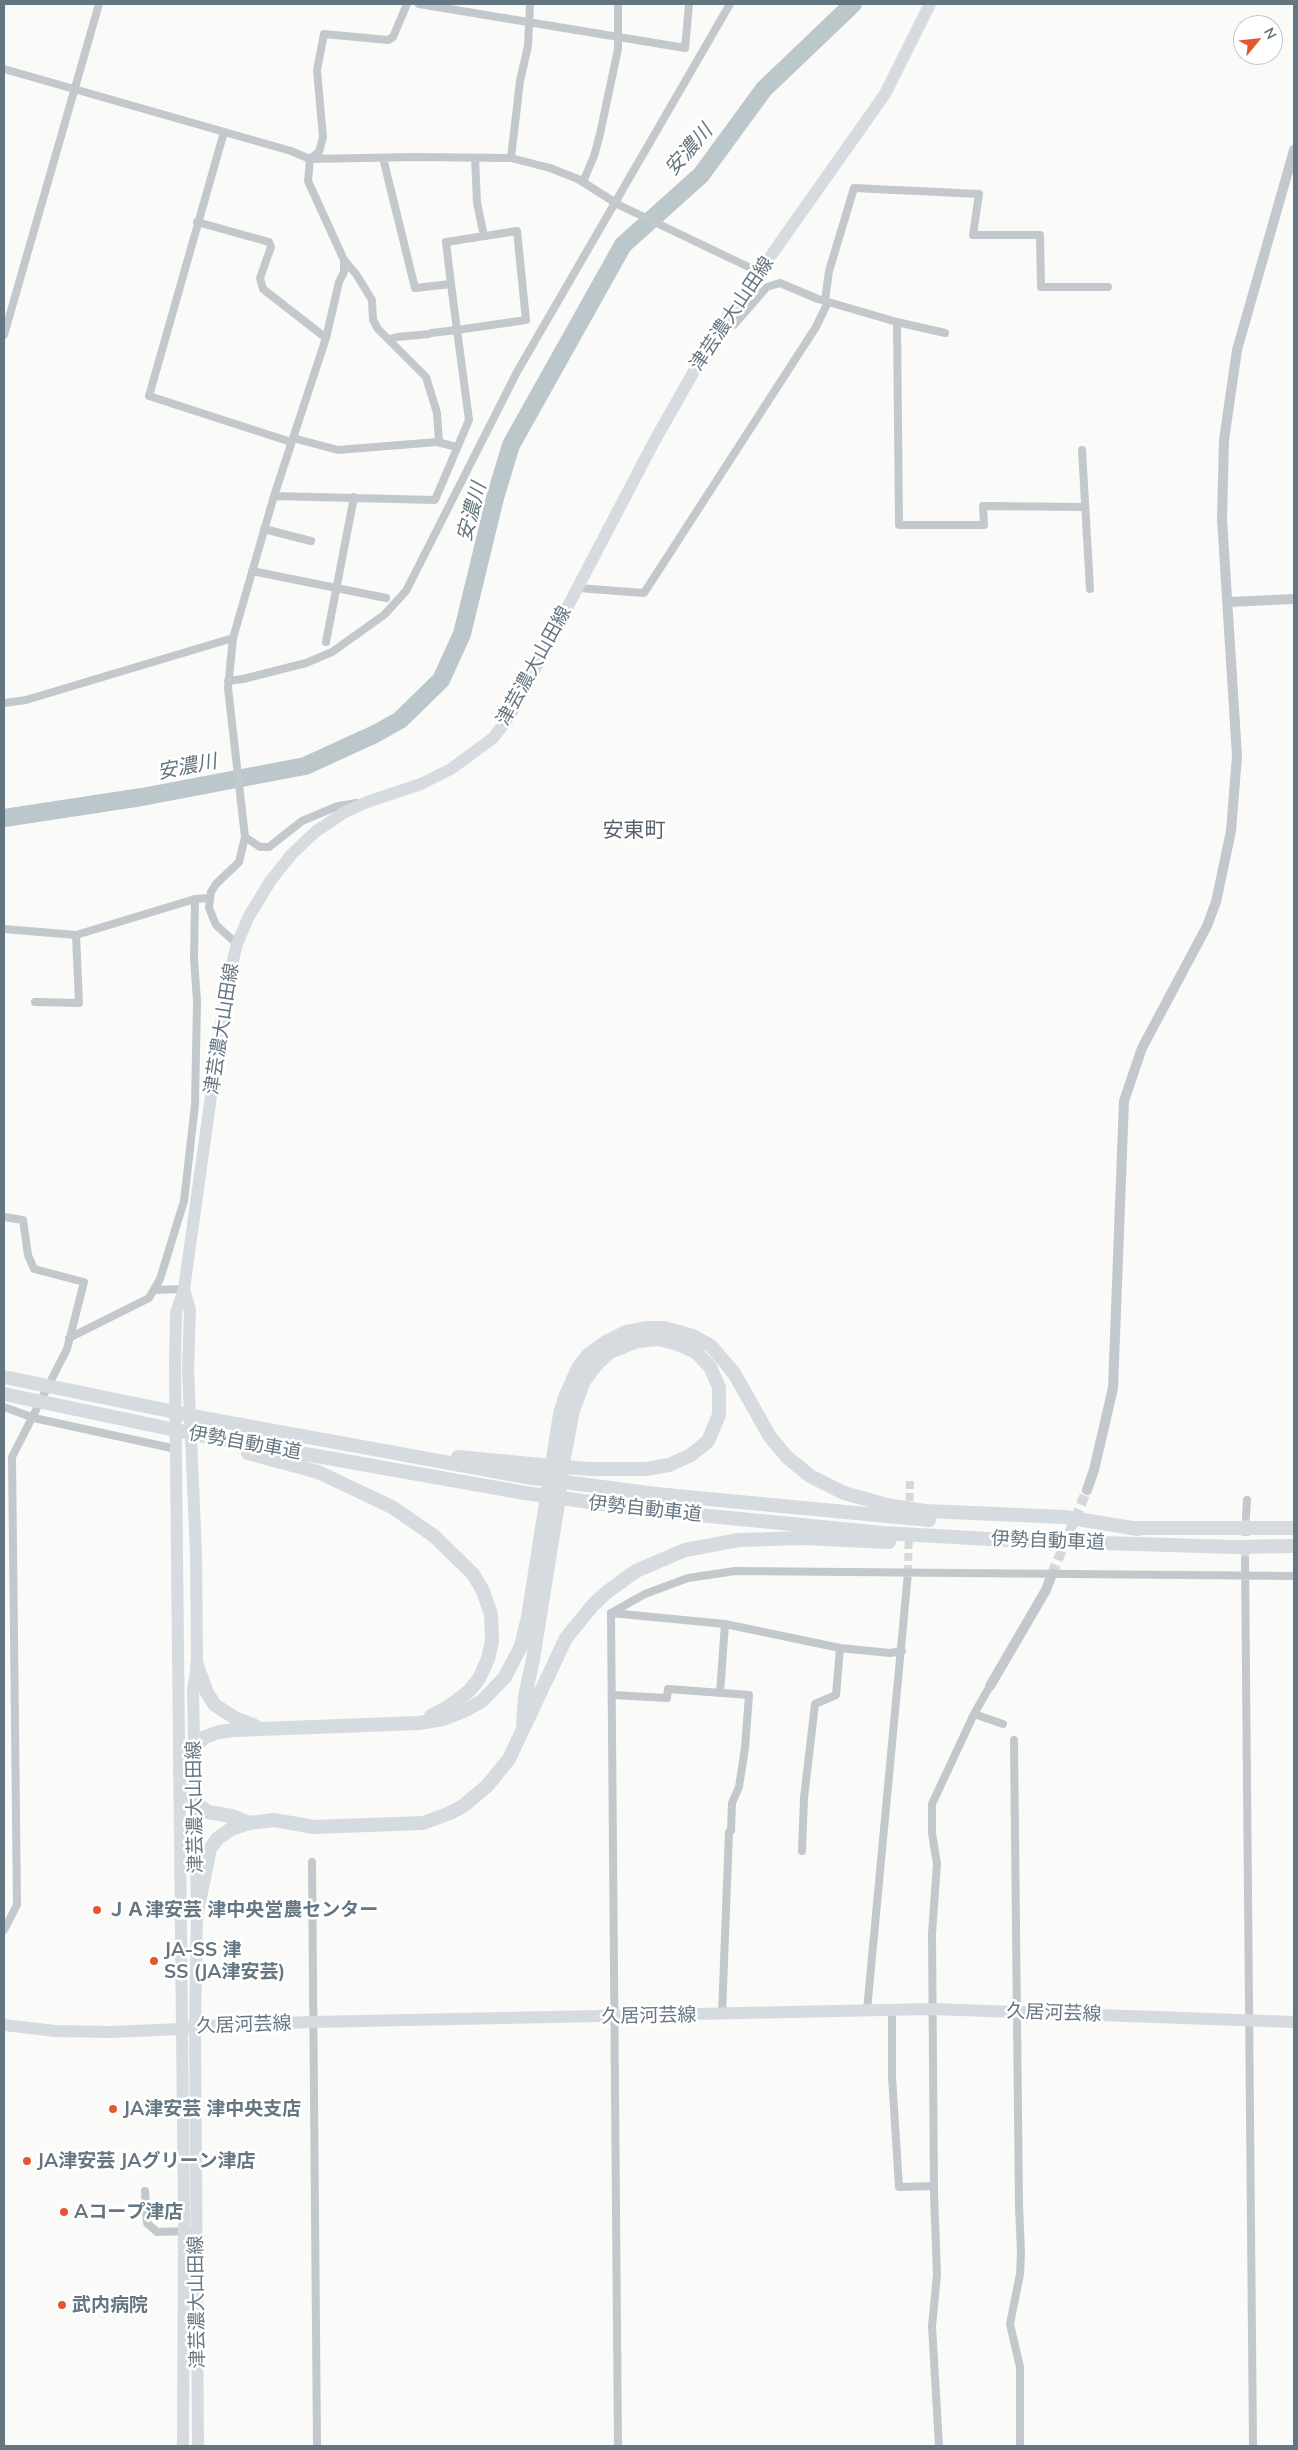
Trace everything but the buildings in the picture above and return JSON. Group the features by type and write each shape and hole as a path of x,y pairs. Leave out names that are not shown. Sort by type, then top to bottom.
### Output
{"highway":[{"path":"250,1823 232,1816 208,1812 194,1802 180,1772 194,1747 205,1737 219,1732 260,1728 419,1722 455,1715 473,1706 491,1693 510,1668 521,1646 528,1617 560,1414 565,1397 578,1368 588,1355 606,1342 638,1328 655,1327 675,1330 693,1336 711,1346 734,1373 770,1437 788,1458 810,1476 844,1493 891,1506 926,1511 1065,1517 1138,1529"},
{"path":"360,1448 531,1464 590,1469 659,1467 679,1462 700,1449 714,1432 720,1405 719,1387 715,1375 703,1358 688,1348 659,1339 637,1341 602,1358 579,1392 573,1410 564,1458 533,1659 525,1697 522,1735"},
{"name":"伊勢自動車道","path":"4,1377 360,1448 526,1478 583,1486 858,1514 1138,1529 1294,1528"},
{"path":"5,1398 54,1411 205,1440 318,1472 392,1507 434,1536 473,1574 491,1614 492,1641 488,1658 479,1679 469,1691 448,1707 419,1722"},
{"name":"伊勢自動車道","path":"205,1440 525,1494 873,1532 1007,1540 1205,1546 1294,1546"},
{"path":"196,1912 210,1849 223,1834 250,1823 274,1820 314,1827 423,1823 437,1819 462,1806 487,1786 509,1759 522,1735 552,1663 566,1638 583,1616 622,1580 665,1557 701,1546 768,1539 958,1544 1007,1540"},
{"path":"196,1665 215,1704 235,1718 260,1728"}],"main road":[{"name":"津芸濃大山田線","path":"198,2446 181,2029 176,1312 184,1289 226,990 237,944 260,896 292,854 327,823 367,802 438,777 463,762 493,738 514,710 655,440 722,324 755,270 885,94 930,4"},
{"name":"津芸濃大山田線","path":"183,2446 195,2026 196,1912 193,1690 196,1665 194,1486 190,1450 188,1369 190,1310 184,1289"},
{"name":"久居河芸線","path":"4,2024 82,2032 314,2022 932,2009 1294,2022"}],"street":[{"path":"4,335 99,4"},
{"path":"407,4 393,37 388,40 324,34 317,70 323,137 319,152 310,159 308,181 344,260 371,296 374,322 426,376 438,413 439,442"},
{"path":"419,4 685,48 689,4"},
{"path":"511,158 530,23 530,4"},
{"path":"583,182 594,156 600,134 619,37 618,4"},
{"path":"228,684 298,666 321,657 375,623 398,601 410,584 517,372 616,204 730,4"},
{"path":"4,69 291,151 310,159 511,158 550,168 583,182 616,204 755,270"},
{"path":"224,132 149,396 292,440 338,450 439,442 457,447"},
{"path":"1087,1490 1104,1430 1113,1388 1116,1360 1124,1101 1142,1048 1207,926 1216,902 1231,831 1237,756 1222,519 1222,482 1229,400 1237,350 1294,150"},
{"path":"383,158 415,288 451,284"},
{"path":"475,158 477,203 484,236"},
{"path":"578,588 644,593 816,328 826,301 829,271 854,188 979,194 973,235 1040,235 1041,287 1108,287"},
{"path":"198,222 269,242 271,247 260,278 263,289 326,338"},
{"path":"274,496 435,500 469,420 457,330 451,284 446,242 517,231 526,320 457,330 390,339"},
{"path":"237,944 216,925 211,916 210,895 216,884 239,862 243,853 244,837 228,684 232,638 274,496 326,338 339,282 344,272 344,260"},
{"path":"722,324 734,325 767,287 776,283 785,284 826,301 897,322 945,333"},
{"path":"897,322 899,525 984,525 983,506 1085,507"},
{"path":"1082,450 1090,589"},
{"path":"326,642 354,497"},
{"path":"264,529 310,541"},
{"path":"252,571 386,598"},
{"path":"1228,602 1294,599"},
{"path":"4,703 26,700 232,638"},
{"path":"244,837 260,847 269,847 310,817 349,804 367,802"},
{"path":"4,929 76,935 210,895"},
{"path":"70,1338 149,1298 160,1279 184,1201 195,1105 197,1001 194,959 195,899"},
{"path":"35,1002 79,1003 76,935"},
{"path":"195,1105 210,1108"},
{"path":"4,1217 24,1220 28,1255 34,1269 84,1282 70,1338 57,1372 12,1457 17,1905 4,1930"},
{"path":"154,1290 184,1289"},
{"path":"5,1398 34,1418 176,1450"},
{"path":"1246,1516 1247,1500"},
{"path":"4,1552 13,1552"},
{"path":"1245,1560 1253,2446"},
{"path":"612,1613 660,1588 688,1578 716,1573 797,1571 1244,1577 1294,1576"},
{"path":"867,2010 908,1573"},
{"path":"939,2446 932,2362 932,2326 937,2274 934,2186 932,1934 937,1864 932,1833 932,1804 974,1714 1046,1590 1052,1574"},
{"path":"612,1613 725,1624 840,1648 890,1653 902,1651"},
{"path":"612,1613 618,2446"},
{"path":"720,1693 725,1624"},
{"path":"802,1850 804,1798 815,1704 836,1695 840,1648"},
{"path":"613,1695 667,1698 668,1689 749,1695 745,1748 739,1787 732,1803 731,1831 729,1832 722,2014"},
{"path":"974,1714 1003,1724"},
{"path":"1014,1740 1021,2258 1010,2324 1020,2367 1020,2446"},
{"path":"312,1862 317,2446"},
{"path":"892,2010 892,2077 899,2188 934,2186"},
{"path":"145,2191 147,2223 157,2232 190,2231"}],"waterway":[{"name":"安濃川","path":"4,818 142,797 305,766 375,734 400,720 441,680 462,634 495,498 511,445 623,245 701,175 764,89 853,4"}],"tunnel":[{"path":"908,1573 910,1480"},
{"path":"1052,1574 1087,1490"},
{"path":"1245,1560 1246,1516"}],"place":[{"name":"ＪＡ津安芸 津中央営農センター","path":"97,1910"},
{"name":"JA-SS 津 SS (JA津安芸)","path":"154,1961"},
{"name":"JA津安芸 津中央支店","path":"113,2109"},
{"name":"JA津安芸 JAグリーン津店","path":"27,2161"},
{"name":"Aコープ津店","path":"64,2212"},
{"name":"武内病院","path":"62,2305"}],"district":[{"name":"安東町","path":"634,831"}]}
